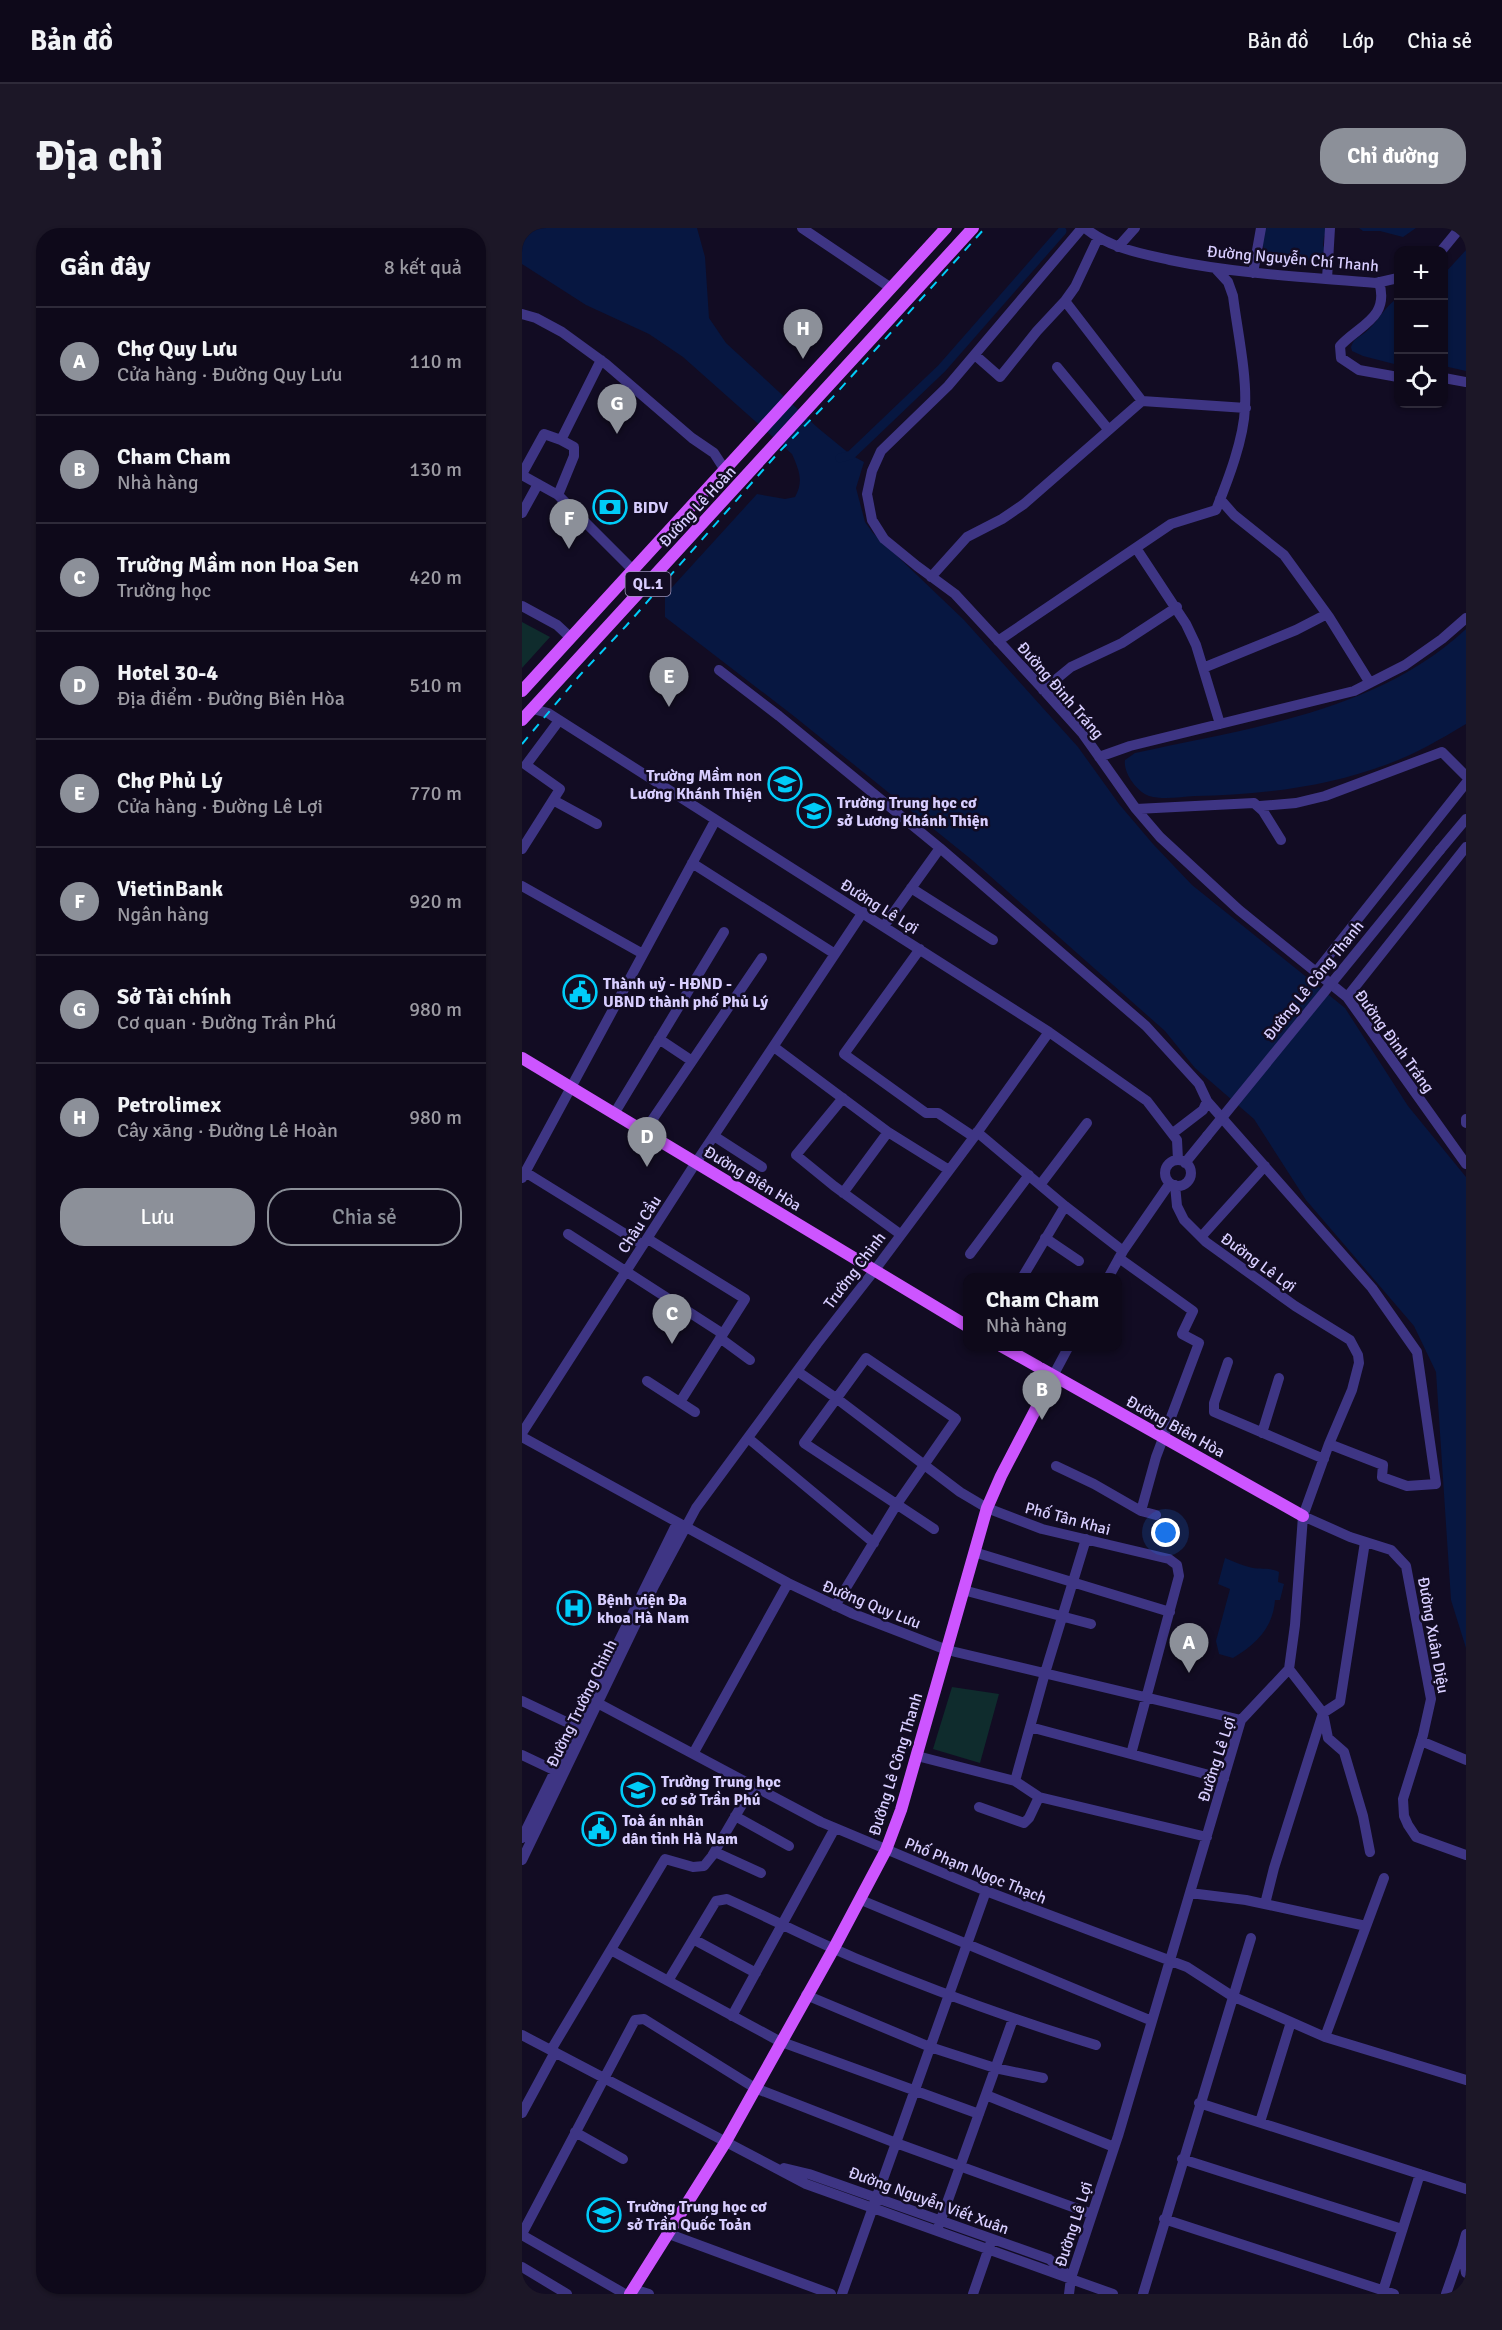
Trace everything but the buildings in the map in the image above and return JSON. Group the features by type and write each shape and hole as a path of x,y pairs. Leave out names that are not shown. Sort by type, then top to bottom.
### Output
{"main road":[{"name":"QL.1","path":"891,288 946,228"},
{"name":"Đường Lê Hoàn","path":"522,720 973,228"},
{"name":"Đường Lê Hoàn","path":"522,691 891,288"},
{"path":"725,470 740,484"},
{"path":"522,700 533,709"},
{"name":"Đường Biên Hòa","path":"522,1058 963,1324"},
{"name":"Đường Biên Hòa","path":"1008,1351 1303,1516"},
{"name":"Đường Lê Công Thanh","path":"629,2292 669,2234 725,2143 861,1900 886,1850 917,1756 987,1508 1053,1376"}],"street":[{"path":"802,228 891,288"},
{"name":"Đường Nguyễn Chí Thanh","path":"1083,228 1118,247 1216,269 1379,282 1394,279"},
{"name":"Đường Đinh Tráng","path":"1083,228 948,386 881,451 872,471 867,494 872,520 884,539 955,594 1083,734 1136,809 1160,837 1239,910 1347,997 1466,1164"},
{"path":"1118,247 1135,228"},
{"path":"1254,273 1261,228"},
{"path":"1327,279 1330,228"},
{"path":"1445,246 1460,228"},
{"path":"975,355 1000,377 1075,287 1098,238"},
{"path":"998,641 1175,521 1213,512 1220,499 1241,433 1246,408 1233,296 1228,282 1216,269"},
{"path":"1379,282 1382,290 1381,304 1376,314 1363,329 1347,338 1340,346 1341,358 1359,370 1394,376"},
{"path":"1065,301 1142,401"},
{"path":"522,314 536,318 562,332 601,360 692,438 714,453 725,470"},
{"path":"561,440 601,360"},
{"path":"1057,367 1108,429"},
{"path":"1448,379 1466,382"},
{"path":"931,577 967,537 1002,519 1024,504 1142,401 1246,408"},
{"path":"558,495 575,452 574,447 546,434 542,436 522,474 558,495 633,570"},
{"path":"522,513 538,484"},
{"path":"1220,499 1234,515 1284,555 1327,614 1370,683"},
{"path":"1136,548 1177,607 1196,645 1220,724"},
{"path":"522,606 557,625 571,638"},
{"path":"1043,690 1071,667 1122,643 1177,607"},
{"path":"1203,668 1296,630 1327,614"},
{"path":"1099,756 1130,746 1354,691 1414,659 1466,618"},
{"path":"719,670 779,716 940,848 1146,1026 1199,1084 1207,1101 1372,1288 1417,1352 1436,1484 1407,1486 1382,1477 1383,1465 1329,1444"},
{"name":"Đường Lê Lợi","path":"533,709 548,713 558,722 863,912 1049,1032 1147,1101 1173,1133 1181,1162"},
{"path":"523,845 560,789 526,765 558,722"},
{"path":"1136,809 1248,802 1260,806 1296,802 1325,796 1442,752 1466,776"},
{"path":"1315,973 1466,783"},
{"path":"553,800 597,824"},
{"path":"1260,806 1281,840"},
{"name":"Đường Lê Công Thanh","path":"1181,1162 1207,1136 1466,819"},
{"path":"680,1402 745,1299 524,1175 715,821"},
{"path":"1347,997 1466,847"},
{"path":"884,926 940,848"},
{"path":"692,863 835,954"},
{"path":"522,886 643,954"},
{"path":"911,888 993,940"},
{"name":"Châu Cầu","path":"522,1435 695,1164 863,912"},
{"path":"614,1114 724,932"},
{"path":"920,949 843,1054 926,1113 938,1113 976,1134 1029,1175 1192,1311 1182,1334 1199,1343 1156,1457 1141,1511"},
{"path":"644,1132 762,958"},
{"name":"Trường Chinh","path":"681,1525 874,1271 1049,1032"},
{"path":"659,1039 692,1061"},
{"path":"774,1047 888,1132 949,1170"},
{"path":"843,1098 796,1155 843,1193 900,1234"},
{"path":"1173,1133 1203,1110 1207,1101"},
{"path":"1040,1185 1087,1123"},
{"path":"843,1193 888,1132"},
{"path":"714,1136 762,1167"},
{"path":"1181,1162 1190,1170 1190,1178 1184,1185 1173,1184 1166,1177 1166,1170 1170,1163 1181,1162"},
{"path":"1201,1237 1265,1166"},
{"path":"970,1254 1029,1175"},
{"path":"1111,1273 1121,1254 1173,1184"},
{"name":"Đường Lê Lợi","path":"1069,2294 1071,2278 1114,2147 1241,1720 1289,1669 1295,1625 1303,1516 1357,1376 1359,1363 1350,1340 1295,1306 1201,1237 1184,1220 1177,1206 1173,1184"},
{"path":"1025,1273 1065,1206"},
{"path":"568,1234 721,1336 750,1360"},
{"path":"1045,1238 1078,1261"},
{"name":"Đường Lê Công Thanh","path":"1053,1376 1067,1351"},
{"path":"834,1606 897,1504 956,1419 866,1359 804,1443 897,1504 933,1529"},
{"path":"1227,1362 1214,1402 1214,1412 1324,1459"},
{"name":"Phố Tân Khai","path":"797,1371 960,1492 987,1508 1042,1529 1169,1559 1177,1565 1179,1576 1131,1755"},
{"path":"1262,1433 1279,1378"},
{"path":"647,1381 695,1412"},
{"name":"Đường Quy Lưu","path":"522,1435 681,1525 834,1606 947,1650 1241,1720"},
{"path":"748,1438 874,1543"},
{"path":"1056,1466 1094,1484 1141,1511 1156,1515"},
{"name":"Đường Xuân Diệu","path":"1303,1516 1365,1542 1391,1550 1406,1566 1431,1699 1403,1800 1404,1816 1416,1837 1466,1855"},
{"name":"Đường Trường Chinh","path":"522,1838 559,1773 681,1525"},
{"path":"1015,1780 1086,1539"},
{"path":"1264,1904 1323,1713 1340,1702 1365,1542"},
{"path":"974,1552 1170,1612"},
{"path":"693,1754 788,1583"},
{"path":"963,1590 1091,1624"},
{"path":"1289,1669 1323,1713 1328,1738 1344,1752 1363,1816 1370,1852"},
{"path":"522,1701 581,1729"},
{"name":"Phố Phạm Ngọc Thạch","path":"594,1701 835,1828 986,1891 1187,1967 1232,1996 1325,2037 1466,2080"},
{"path":"1030,1727 1224,1779"},
{"path":"1421,1741 1466,1760"},
{"path":"522,1755 559,1773"},
{"path":"917,1756 1015,1780 1039,1797 1207,1837"},
{"path":"522,2113 553,2051 665,1859 693,1867 704,1866 715,1852 753,1786"},
{"path":"979,1807 1024,1823 1029,1818 1039,1797"},
{"path":"735,1816 789,1846"},
{"name":"Đường Trường Chinh","path":"522,1860 530,1822"},
{"path":"732,2016 835,1828"},
{"path":"715,1852 761,1874"},
{"path":"1325,2037 1384,1878"},
{"path":"842,2294 986,1891"},
{"path":"1190,1893 1264,1904 1366,1926"},
{"path":"668,1981 716,1901 727,1899 834,1948 948,1996 1096,2045"},
{"path":"861,1900 967,1942 1152,2021"},
{"path":"1143,2294 1182,2159 1251,1938"},
{"path":"693,1939 756,1973"},
{"path":"611,1950 781,2042 979,2114"},
{"path":"806,1995 930,2047 996,2068 1043,2078"},
{"path":"649,2294 629,2292 522,2235 526,2218 635,2020 639,2018 756,2088 896,2143 1092,2214"},
{"path":"939,2225 1013,2019"},
{"path":"1260,2122 1291,2022"},
{"name":"Đường Nguyễn Viết Xuân","path":"522,2035 806,2184 875,2203 939,2225 1113,2294"},
{"path":"986,2095 1114,2147"},
{"path":"1199,2103 1466,2189"},
{"path":"575,2132 623,2159"},
{"path":"1182,2159 1402,2229"},
{"path":"1382,2292 1420,2174"},
{"path":"1164,2219 1382,2292 1394,2294"},
{"path":"669,2234 831,2294"},
{"path":"1446,2294 1466,2234"},
{"path":"973,2294 990,2244"},
{"path":"1462,2248 1466,2272"},
{"path":"522,2267 567,2294"}],"green space":[{"path":"522,622 550,637 522,668"},
{"path":"952,1687 999,1694 980,1763 933,1749"}],"water":[{"path":"522,228 697,228 705,257 709,318 726,343 818,428 851,455 864,462 856,488 865,522 873,533 964,620 1078,747 1119,804 1192,885 1345,1008 1408,1106 1466,1177 1466,1648 1451,1600 1436,1372 1414,1326 1306,1200 1254,1119 1195,1068 1165,1031 972,860 795,717 665,617 665,595 757,494 785,499 795,497 800,481 797,465 792,454 683,357 649,334 586,305 522,264"},
{"path":"1334,228 1324,236 1323,245 1326,253 1321,259 1300,261 1279,259 1264,249 1262,241 1264,229"},
{"path":"1359,228 1416,228 1403,237 1380,231 1363,231"},
{"path":"1466,250 1466,371 1448,367 1448,270"},
{"path":"1394,301 1394,364 1363,356 1352,351 1351,347 1354,341 1368,330"},
{"path":"1466,629 1466,724 1398,760 1365,772 1317,784 1269,792 1172,798 1144,794 1126,771 1125,760 1135,753 1266,725 1352,698 1393,680 1431,657"},
{"path":"1225,1558 1249,1567 1276,1570 1279,1572 1278,1582 1284,1584 1280,1600 1275,1600 1274,1610 1267,1627 1256,1641 1233,1658 1219,1654 1216,1641 1230,1589 1218,1584"}],"waterway":[{"path":"840,458 851,455 942,368 1062,231"}],"railway":[{"path":"522,744 580,675 778,453 832,398 985,228"}],"place":[{"name":"Petrolimex","path":"803,359"},
{"name":"Sở Tài chính","path":"617,434"},
{"name":"BIDV","path":"610,507"},
{"name":"VietinBank","path":"569,549"},
{"name":"Chợ Phủ Lý","path":"669,707"},
{"name":"Trường Mầm non Lương Khánh Thiện","path":"785,784"},
{"name":"Trường Trung học cơ sở Lương Khánh Thiện","path":"814,811"},
{"name":"Thành uỷ - HĐND - UBND thành phố Phủ Lý","path":"580,992"},
{"name":"Hotel 30-4","path":"647,1167"},
{"name":"Trường Mầm non Hoa Sen","path":"672,1344"},
{"name":"Cham Cham","path":"1042,1420"},
{"name":"Bệnh viện Đa khoa Hà Nam","path":"574,1608"},
{"name":"Chợ Quy Lưu","path":"1189,1673"},
{"name":"Trường Trung học cơ sở Trần Phú","path":"638,1790"},
{"name":"Toà án nhân dân tỉnh Hà Nam","path":"599,1829"},
{"name":"Trường Trung học cơ sở Trần Quốc Toản","path":"604,2215"}]}
